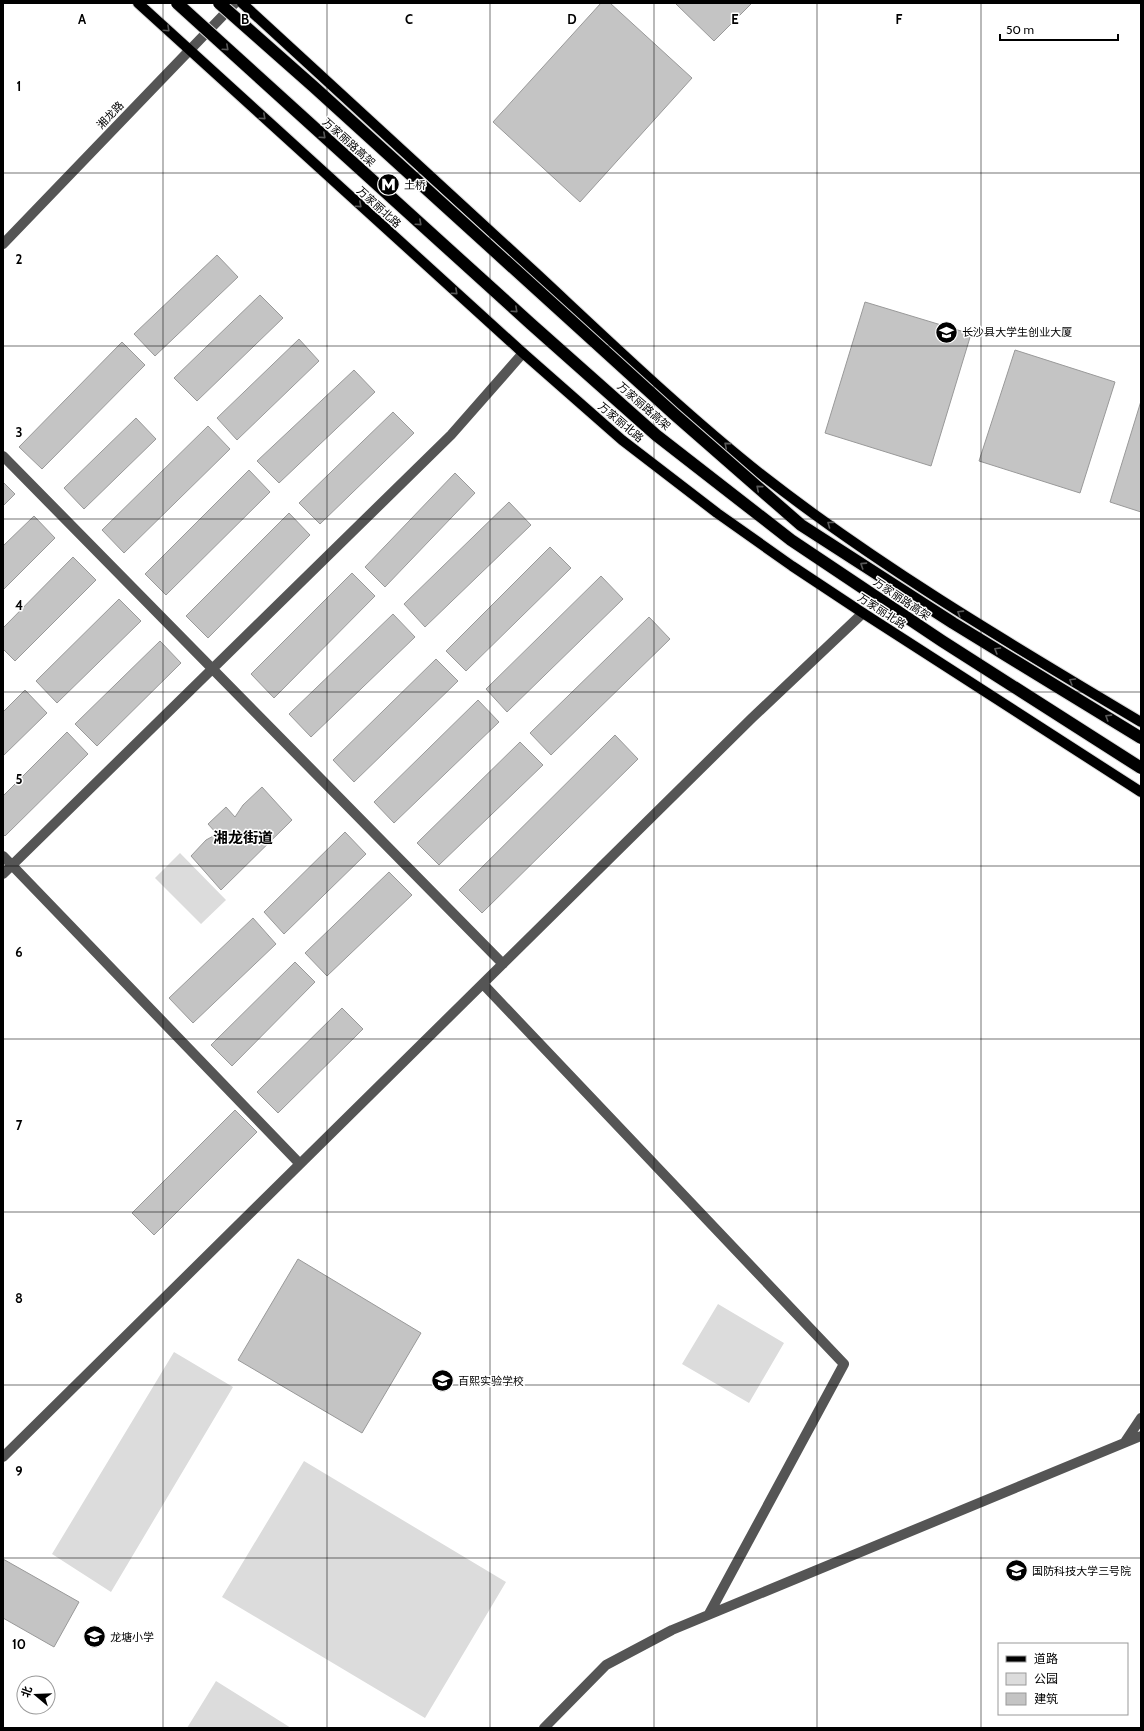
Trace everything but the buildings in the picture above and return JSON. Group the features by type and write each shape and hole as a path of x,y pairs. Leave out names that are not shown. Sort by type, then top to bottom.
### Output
{"highway":[{"name":"万家丽路高架","path":"177,3 525,319 662,439 791,540 949,645 1141,768"},
{"name":"万家丽路高架","path":"219,3 314,86 674,414 801,524 953,623 1141,738"}],"main road":[{"name":"万家丽北路","path":"138,3 523,353 622,440 711,508 792,566 863,614 1141,792"},
{"path":"242,3 575,309 681,405 762,474 852,540 959,613 1141,722"}],"street":[{"name":"湘龙路","path":"3,244 189,49 235,3"},
{"path":"3,874 451,435 523,353"},
{"path":"3,456 503,964"},
{"path":"5,1450 300,1164 752,718 863,614"},
{"path":"3,856 300,1164"},
{"path":"482,984 844,1364 709,1614"},
{"path":"1125,1442 1141,1418"},
{"path":"544,1728 606,1664 672,1630 1141,1436"}],"green space":[{"path":"180,853 226,900 201,924 155,878"},
{"path":"718,1304 784,1343 749,1403 682,1364"},
{"path":"174,1352 233,1387 111,1592 52,1554"},
{"path":"304,1461 506,1582 425,1718 222,1597"},
{"path":"216,1681 291,1728 187,1728"}],"place":[{"name":"土桥","path":"388,185"},
{"name":"长沙县大学生创业大厦","path":"947,332"},
{"name":"百熙实验学校","path":"442,1381"},
{"name":"国防科技大学三号院","path":"1016,1571"},
{"name":"龙塘小学","path":"94,1637"}],"district":[{"name":"湘龙街道","path":"243,838"}]}
